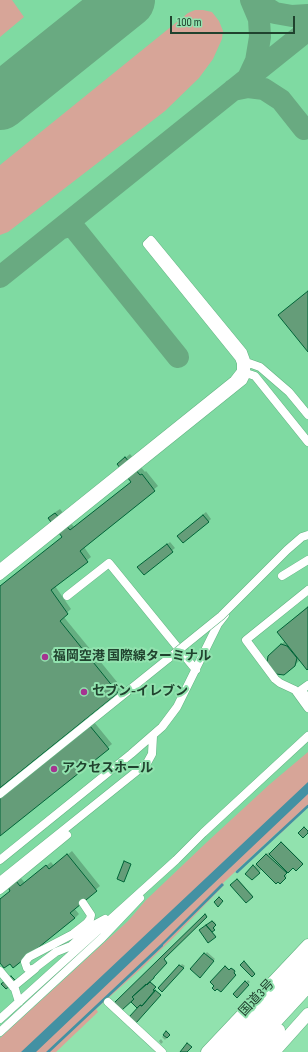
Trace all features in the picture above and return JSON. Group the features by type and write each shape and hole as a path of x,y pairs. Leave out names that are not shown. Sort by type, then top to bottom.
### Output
{"highway":[{"name":"国道3号","path":"207,1052 308,945"},
{"path":"216,1052 222,1041 300,959 308,953"},
{"path":"221,1052 308,957"},
{"path":"234,1052 308,972"},
{"path":"248,1052 308,987"},
{"path":"260,1052 308,996"},
{"path":"274,1052 308,1014"}],"street":[{"path":"0,568 234,380 241,371 241,363 239,358 147,244 151,240 243,352 246,362 246,373 243,381 0,576"},
{"path":"246,362 260,366 289,392 308,415"},
{"path":"246,373 255,376 308,442"},
{"path":"0,860 153,736 166,723 177,707 223,616 288,548 308,530"},
{"path":"0,794 221,616 287,550 302,537 308,534"},
{"path":"282,576 308,560"},
{"path":"67,596 110,563 196,670"},
{"path":"308,590 246,640 275,679 295,690 308,708"},
{"path":"308,685 302,690 308,699"},
{"path":"0,881 147,763 152,754 153,736"},
{"path":"0,1019 160,874 308,736"},
{"path":"299,744 308,739"},
{"path":"0,890 67,836"},
{"path":"0,1032 102,938 137,902 160,874"},
{"path":"35,968 30,970 27,968 25,962 29,958 73,934 90,919 91,915 83,903"},
{"path":"13,987 56,952 71,946 94,925 118,911"},
{"path":"0,971 13,987 19,1002"},
{"path":"108,1002 162,1052"}],"shaded area":[{"path":"0,0 308,0 308,785 0,1052"},
{"path":"0,0 12,0 24,17 0,37"},
{"path":"195,10 212,12 219,21 223,31 222,39 213,59 199,78 165,111 8,232 0,235 0,165 188,13"},
{"path":"308,752 308,807 281,833 279,831 223,883 224,885 175,936 96,1009 98,1012 56,1052 0,1052 0,1038 128,921 146,900 207,842 270,784"}],"water":[{"path":"308,782 308,794 36,1052 21,1052"},
{"path":"222,883 224,885 163,946 50,1052 46,1052 161,944"}],"building":[{"path":"308,291 308,352 278,315"},
{"name":"福岡空港 国際線ターミナル","path":"125,457 140,475 142,474 155,491 80,551 88,562 51,590 68,614 60,621 118,693 0,788 0,586 62,537 48,518 55,513 70,530 131,482 117,464"},
{"path":"203,515 209,522 183,543 177,536"},
{"path":"167,544 173,552 144,575 137,567"},
{"path":"308,607 308,669 307,670 277,632"},
{"path":"281,644 287,646 297,658 295,666 284,675 276,674 267,662 268,656"},
{"name":"アクセスホール","path":"85,720 109,749 0,836 0,788"},
{"path":"304,827 308,833 303,838 298,833"},
{"path":"281,842 303,864 296,871 293,868 288,873 269,854"},
{"path":"67,854 97,891 70,913 75,918 13,968 10,964 4,968 0,963 0,899 10,891 8,887 16,881 20,886 46,865 49,869"},
{"path":"266,854 287,873 284,876 286,878 280,884 278,882 276,884 256,864"},
{"path":"124,861 131,864 124,882 117,879"},
{"path":"253,865 260,873 252,880 245,874"},
{"path":"237,879 253,897 246,903 230,885"},
{"path":"219,897 223,901 218,907 214,902"},
{"path":"205,914 207,917 164,959 167,963 154,978 132,997 134,999 122,1010 114,1003"},
{"path":"212,921 216,925 213,928 215,930 212,932 206,925"},
{"path":"206,925 216,937 208,943 199,930"},
{"path":"204,953 214,961 200,978 190,969"},
{"path":"244,961 255,974 252,977 240,965"},
{"path":"179,965 184,968 162,992 158,988"},
{"path":"225,966 229,970 231,968 235,971 234,973 236,975 221,992 217,989 215,991 212,988 214,986 210,982"},
{"path":"11,976 16,981 6,989 1,984"},
{"path":"245,981 249,985 237,998 233,994"},
{"path":"150,982 156,987 153,990 155,991 142,1006 140,1005 137,1008 131,1002 134,999 132,997"},
{"path":"155,990 161,995 136,1023 129,1017 140,1005 142,1006"},
{"path":"166,1031 170,1035 167,1038 163,1035"},
{"path":"187,1043 192,1047 187,1052 180,1052"}],"waterway":[{"path":"237,872 308,806"}],"taxiway":[{"path":"249,76 256,61 260,37 259,19 251,0"},
{"path":"254,0 275,13 292,16 308,15"},
{"path":"0,277 308,30"},
{"path":"233,90 248,87 264,89 281,100 304,129"},
{"path":"60,229 68,226 75,229 178,357"}],"runway":[{"path":"0,102 127,0"}],"place":[{"name":"福岡空港 国際線ターミナル","path":"45,657"},
{"name":"セブン-イレブン","path":"84,692"},
{"name":"アクセスホール","path":"54,769"}]}
